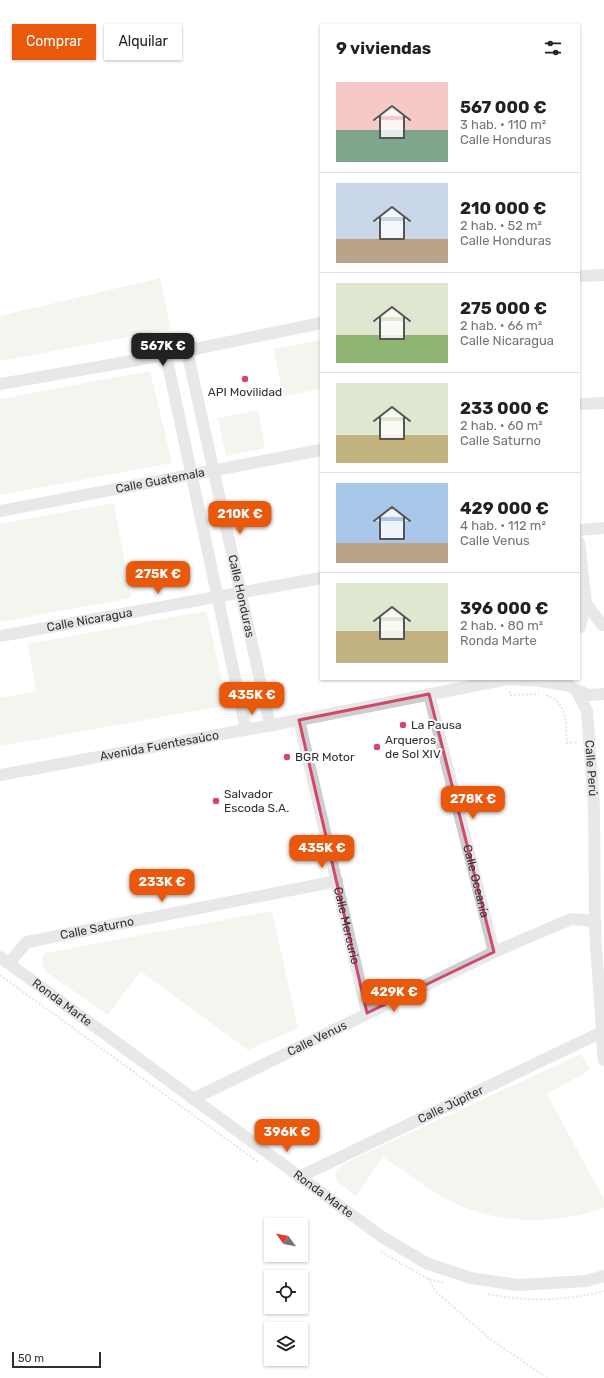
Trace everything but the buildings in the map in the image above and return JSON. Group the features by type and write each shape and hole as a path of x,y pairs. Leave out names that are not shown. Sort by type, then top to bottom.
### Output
{"street":[{"path":"580,276 604,275"},
{"path":"0,384 166,355 320,323"},
{"name":"Calle Honduras","path":"187,351 270,725"},
{"name":"Calle Honduras","path":"166,355 246,730"},
{"path":"580,404 604,402"},
{"name":"Calle Guatemala","path":"0,511 320,450"},
{"path":"580,530 604,528"},
{"path":"580,551 586,603 580,628"},
{"name":"Calle Nicaragua","path":"0,636 320,578"},
{"path":"586,603 603,625"},
{"path":"580,628 591,624 603,625"},
{"name":"Avenida Fuentesaúco","path":"0,775 299,720 503,680"},
{"name":"Avenida Fuentesaúco","path":"524,680 570,685 588,695 604,694"},
{"name":"Calle Perú","path":"570,685 586,711 600,887 595,920 603,1031 602,1054 604,1060"},
{"name":"Calle Oceanía","path":"429,694 494,952"},
{"name":"Calle Mercurio","path":"299,720 367,1013"},
{"name":"Calle Saturno","path":"4,960 27,942 337,881"},
{"path":"595,920 604,909"},
{"name":"Calle Venus","path":"193,1099 494,952 571,919 595,920"},
{"name":"Ronda Marte","path":"4,960 382,1237 428,1264 471,1278 517,1285 586,1281 604,1276"},
{"name":"Calle Júpiter","path":"299,1176 603,1031"}],"path":[{"path":"508,680 510,695 541,694 554,699 560,704 564,712 567,743"},
{"path":"428,1264 428,1279 435,1291 490,1339 547,1378"}],"highlighted area":[{"path":"429,694 494,952 367,1013 299,720"}],"shaded area":[{"path":"160,278 171,329 0,361 0,316"},
{"path":"320,340 320,389 284,396 273,349"},
{"path":"150,371 172,463 0,495 0,399"},
{"path":"258,410 265,448 226,456 218,418"},
{"path":"114,503 131,598 0,622 0,524"},
{"path":"206,611 228,705 0,746 0,698 36,691 28,644"},
{"path":"272,911 298,1028 248,1050 140,971 108,1015 45,971 42,964 42,957 45,953"},
{"path":"581,1054 590,1070 547,1094 604,1200 604,1208 563,1218 542,1220 521,1220 481,1213 461,1206 441,1196 383,1157 356,1196 335,1178 336,1171 345,1163"}],"place":[{"name":"API Movilidad","path":"245,379"},
{"name":"La Pausa","path":"403,725"},
{"name":"Arqueros de Sol XIV","path":"377,747"},
{"name":"BGR Motor","path":"287,757"},
{"name":"Salvador Escoda S.A.","path":"216,801"}]}
